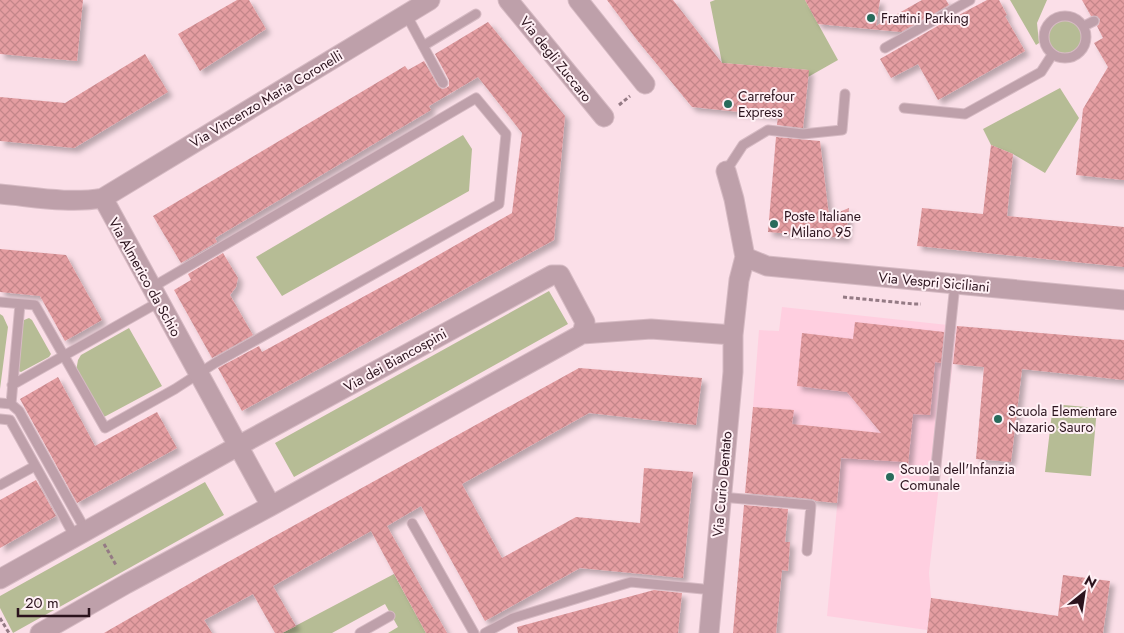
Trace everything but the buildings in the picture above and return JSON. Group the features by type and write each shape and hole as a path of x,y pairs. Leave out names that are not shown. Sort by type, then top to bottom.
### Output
{"street":[{"name":"Via Vincenzo Maria Coronelli","path":"103,198 430,0"},
{"name":"Via degli Zuccaro","path":"508,0 609,113"},
{"path":"578,0 640,87"},
{"path":"726,171 746,257"},
{"path":"0,194 66,201 103,198"},
{"name":"Via Almerico da Schio","path":"103,198 238,446"},
{"name":"Via Vespri Siciliani","path":"746,257 767,266 1124,300"},
{"name":"Via Curio Dentato","path":"709,633 733,372 733,335 739,280 746,257"},
{"name":"Via dei Biancospini","path":"0,579 238,446 552,275 560,275 585,322 582,334"},
{"path":"40,633 582,334 651,329 733,335"},
{"path":"238,446 271,506"}],"lane":[{"path":"885,48 970,0"},
{"path":"406,14 443,83"},
{"path":"423,46 476,14"},
{"path":"1068,15 1077,19 1084,26 1086,35 1085,45 1079,53 1071,58 1061,58 1052,55 1046,47 1043,38 1044,28 1050,20 1058,16 1068,15"},
{"path":"1084,26 1094,21"},
{"path":"904,108 965,114 1041,72 1052,55"},
{"path":"726,171 743,145 768,130 803,134 842,130 845,94"},
{"path":"0,302 35,305 64,356 104,428 175,389 215,362 499,204 506,134 476,98 155,295 64,356 12,385"},
{"path":"934,485 955,284"},
{"path":"11,404 20,304"},
{"path":"0,403 11,404 19,411 85,531"},
{"path":"0,419 10,420 35,466 85,531"},
{"path":"0,485 35,466"},
{"path":"721,497 811,505 807,551"},
{"path":"412,523 474,633"},
{"path":"485,633 513,618 631,582 713,590"},
{"path":"360,633 390,616"}],"path":[{"path":"609,113 640,87"},
{"path":"85,531 126,584"},
{"path":"0,618 9,633"}],"shaded area":[{"name":"Scuola dell'Infanzia Comunale","path":"782,307 957,326 929,573 931,598 927,630 827,616 842,452 829,451 830,428 792,424 793,410 753,407 759,330 779,331"}],"green space":[{"path":"715,0 805,0 838,60 808,77 808,70 722,63 710,2"},
{"path":"1010,0 1047,0 1037,23 1039,43 1036,45"},
{"path":"1065,19 1077,24 1082,36 1077,48 1065,53 1053,48 1048,36 1053,24"},
{"path":"1060,88 1079,118 1045,173 1013,154 991,145 983,129"},
{"path":"463,135 472,149 469,191 282,296 256,257"},
{"path":"549,291 568,324 294,477 275,443"},
{"path":"0,314 3,316 8,327 0,389"},
{"path":"29,318 32,320 51,354 49,357 21,372 18,371 18,367 23,324 24,320"},
{"path":"129,328 162,386 104,417 76,371 78,360 81,355"},
{"path":"1053,404 1097,408 1091,476 1045,472"},
{"path":"205,482 224,515 13,633 0,608 0,596"},
{"path":"394,574 426,633 388,633 398,627 385,604 332,633 282,633"}],"place":[{"name":"Frattini Parking","path":"871,18"},
{"name":"Carrefour Express","path":"728,104"},
{"name":"Poste Italiane - Milano 95","path":"774,224"},
{"name":"Scuola Elementare Nazario Sauro","path":"998,419"},
{"name":"Scuola dell'Infanzia Comunale","path":"890,477"}]}
